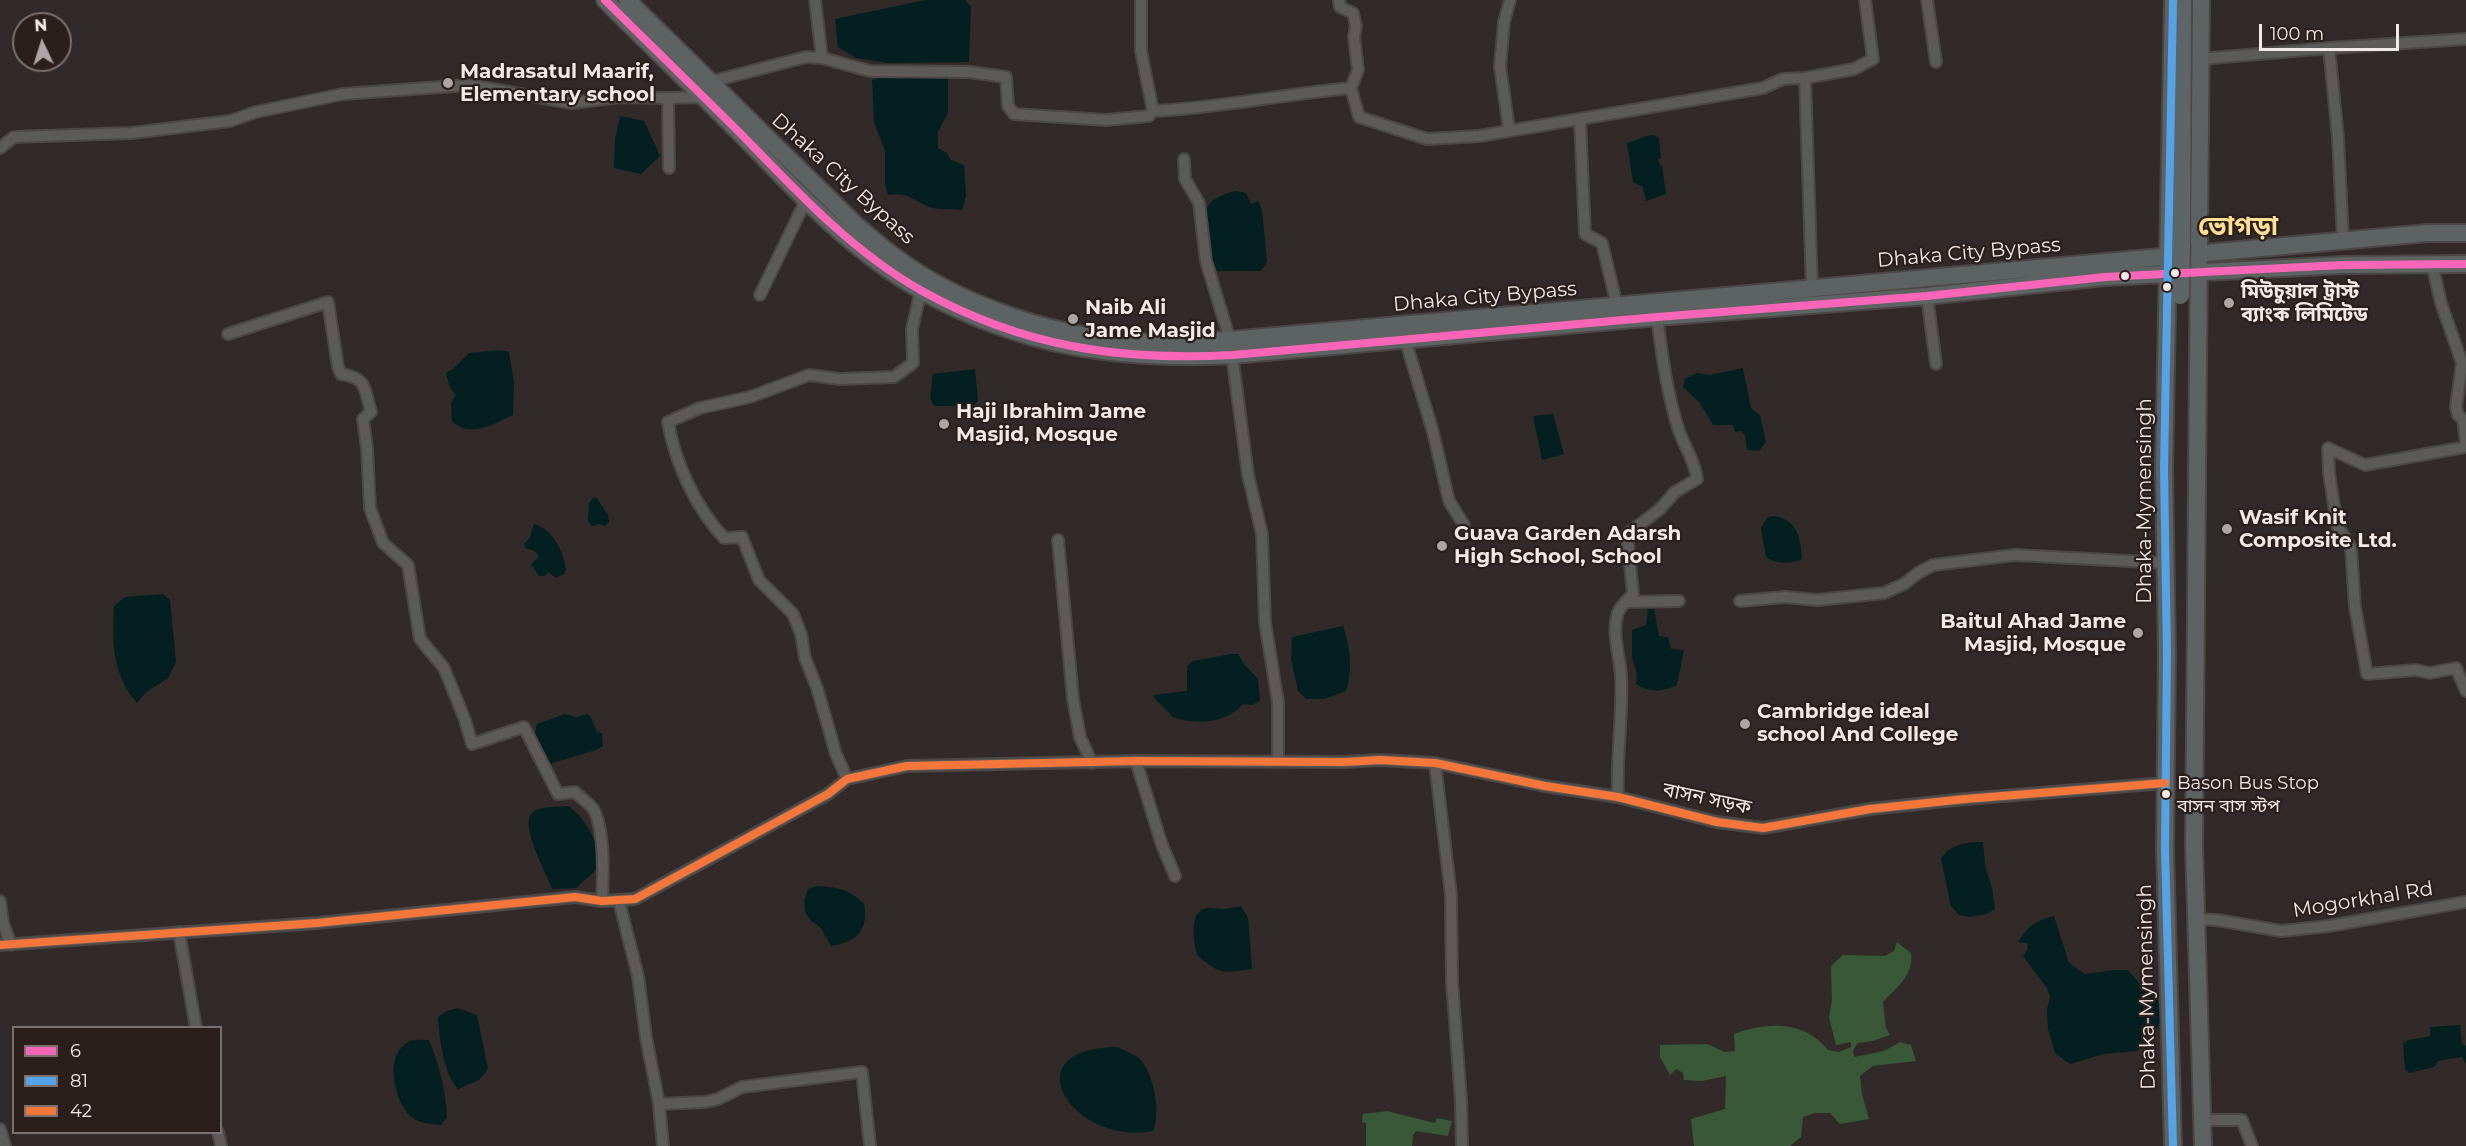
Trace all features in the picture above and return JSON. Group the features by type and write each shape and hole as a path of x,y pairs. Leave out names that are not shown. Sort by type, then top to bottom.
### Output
{"highway":[{"path":"605,0 706,89 806,200 852,241 921,290 971,315 1035,338 1083,349 1135,356 1176,358 1231,348 1405,339 1927,296 2105,277 2343,265 2466,264"},
{"name":"Dhaka City Bypass","path":"627,0 706,89 895,258 929,279 979,304 1041,325 1082,335 1137,342 1231,348 1617,306 1812,289 2174,249 2199,253 2428,233 2466,233"},
{"name":"Dhaka-Mymensingh","path":"2173,0 2174,249 2167,274 2164,469 2167,563 2165,783 2169,1070 2173,1146"},
{"path":"2180,295 2174,249 2182,0"},
{"path":"2201,0 2195,919 2203,1146"}],"street":[{"path":"815,0 822,58"},
{"path":"1141,0 1141,51 1153,111"},
{"path":"1339,0 1340,7 1353,13 1356,26 1354,38 1358,70 1350,88 1359,117 1427,139 1479,136 1509,129 1580,120 1763,88 1783,79 1805,78 1854,69 1873,59 1865,0"},
{"path":"1509,129 1500,66 1504,22 1510,0"},
{"path":"1928,0 1936,62"},
{"path":"2200,59 2466,39"},
{"path":"2328,48 2338,138 2343,240"},
{"path":"0,148 14,137 132,133 230,121 256,112 343,94 468,85 572,103 619,97 668,98 706,89 806,57 822,58 870,71 969,72 1006,77 1008,106 1014,114 1106,120 1149,116 1153,111 1193,109 1305,92 1350,88"},
{"path":"1805,78 1812,289"},
{"path":"668,98 669,168"},
{"path":"1580,120 1585,234 1602,243 1617,306"},
{"path":"1184,159 1185,179 1199,203 1206,261 1231,348 1248,475 1262,534 1265,622 1278,702 1278,761"},
{"path":"760,295 806,200"},
{"path":"2432,264 2441,303 2462,363 2456,407 2458,415 2463,419 2466,445 2365,465 2328,448 2328,461 2337,525 2352,548 2355,607 2367,674 2415,670 2430,673 2457,668 2466,691"},
{"path":"0,901 5,945 318,923 575,897 619,901 635,898 828,794 847,778 836,754 793,614 759,580 741,537 724,538 716,530 690,488 668,422 700,408 750,397 809,375 839,379 894,377 913,363 912,329 921,290"},
{"path":"1927,296 1936,364"},
{"path":"228,334 328,302 338,368 341,375 356,377 362,381 371,412 363,419 370,508 383,543 408,565 420,639 444,668 472,744 524,727 558,794 575,792 594,810 599,829 603,870 602,901"},
{"path":"1618,797 1617,777 1622,724 1621,676 1615,632 1617,613 1633,594 1627,534 1659,510 1675,492 1697,478 1696,465 1680,432 1668,389 1657,317"},
{"path":"1405,339 1442,464 1449,501 1464,525"},
{"path":"1058,540 1073,699 1080,737 1092,763"},
{"path":"1740,601 1785,597 1817,600 1884,593 1904,584 1933,565 2014,555 2167,563"},
{"path":"1626,603 1679,601"},
{"name":"বাসন সড়ক","path":"847,778 907,766 1136,761 1344,762 1380,760 1435,763 1545,786 1618,797 1717,822 1763,828 1882,808 2165,783"},
{"path":"1136,761 1162,844 1175,876"},
{"path":"1435,763 1452,905 1452,982 1461,1100 1462,1146"},
{"path":"619,901 638,976 646,1037 659,1104 663,1146"},
{"name":"Mogorkhal Rd","path":"2195,919 2217,920 2281,931 2329,926 2466,902"},
{"path":"179,932 196,1026"},
{"path":"659,1104 705,1102 742,1088 862,1071 870,1146"},
{"path":"2201,1120 2242,1120 2252,1146"},
{"path":"0,1129 5,1146"}],"green space":[{"path":"1897,942 1911,953 1911,961 1910,968 1899,986 1883,1002 1886,1028 1890,1035 1858,1043 1853,1050 1854,1057 1884,1051 1900,1042 1911,1045 1916,1061 1873,1066 1860,1076 1869,1119 1840,1124 1830,1113 1815,1113 1803,1117 1801,1137 1790,1146 1694,1146 1691,1119 1725,1109 1726,1076 1702,1081 1684,1080 1683,1073 1676,1069 1670,1075 1660,1057 1660,1045 1707,1044 1725,1052 1735,1051 1734,1034 1759,1027 1784,1026 1808,1033 1828,1050 1839,1052 1851,1047 1851,1042 1836,1045 1829,1017 1832,1001 1831,966 1843,955 1885,956 1894,951"},
{"path":"1387,1111 1435,1123 1437,1118 1452,1121 1448,1136 1416,1131 1413,1135 1412,1146 1366,1146 1366,1123 1362,1122 1363,1114"}],"water":[{"path":"925,0 965,0 971,6 969,62 889,63 856,58 838,47 835,19"},
{"path":"887,76 948,76 948,113 938,132 938,148 947,153 951,160 964,165 966,196 962,210 933,208 907,196 888,195 885,184 885,151 874,122 872,80"},
{"path":"620,116 644,121 660,156 641,174 614,168 615,139"},
{"path":"1654,135 1659,138 1661,158 1658,159 1662,166 1666,194 1646,201 1643,187 1633,182 1627,143"},
{"path":"1236,191 1246,193 1251,204 1258,201 1262,210 1267,262 1261,271 1217,271 1209,252 1204,221 1205,213 1218,197"},
{"path":"500,350 509,352 514,382 513,415 482,428 466,429 459,426 452,421 451,403 456,395 450,388 446,373 469,353"},
{"path":"1743,368 1751,408 1760,415 1766,442 1759,451 1747,450 1745,435 1741,431 1735,432 1733,425 1713,425 1700,403 1683,387 1685,379 1697,373 1710,375"},
{"path":"975,369 978,401 972,406 934,406 930,398 933,374"},
{"path":"1553,414 1564,454 1542,460 1533,416"},
{"path":"596,497 608,515 609,522 605,526 600,524 592,526 588,521 589,503"},
{"path":"1780,517 1792,524 1800,543 1802,559 1784,563 1766,557 1761,528 1767,518"},
{"path":"534,524 546,530 560,548 566,569 564,574 556,578 548,572 545,576 539,576 531,564 539,557 535,551 525,548 524,544 529,539"},
{"path":"163,594 170,600 176,662 168,678 146,692 137,703 123,681 115,658 114,606 125,597"},
{"path":"1648,609 1654,609 1659,636 1668,637 1671,649 1684,650 1677,685 1661,690 1646,689 1636,684 1637,674 1632,658 1632,630 1646,625"},
{"path":"1343,626 1350,658 1346,691 1324,699 1306,699 1298,691 1291,659 1292,637"},
{"path":"1238,654 1258,679 1260,701 1252,705 1243,704 1228,716 1201,722 1172,717 1153,695 1187,691 1187,666 1193,661"},
{"path":"565,714 576,717 587,714 591,717 597,732 602,733 603,746 546,765 534,740 537,724"},
{"path":"569,806 592,834 598,852 597,869 576,888 552,889 531,838 529,819 532,813 539,809"},
{"path":"1983,842 1985,865 1995,909 1986,914 1970,917 1959,915 1951,906 1941,859 1954,847"},
{"path":"817,886 842,890 864,904 862,928 854,938 831,946 821,928 811,921 805,912 804,901 808,889"},
{"path":"1241,906 1248,918 1252,969 1222,971 1197,955 1194,935 1195,921 1201,910 1207,908 1224,909"},
{"path":"2054,916 2069,963 2085,974 2128,970 2140,984 2157,991 2160,1022 2151,1038 2137,1051 2104,1054 2070,1064 2055,1053 2048,1029 2047,1009 2050,998 2047,988 2023,956 2028,949 2027,943 2018,942 2033,925"},
{"path":"458,1008 477,1015 488,1069 479,1080 458,1089 446,1065 438,1017"},
{"path":"2460,1025 2462,1044 2466,1046 2466,1064 2462,1057 2438,1061 2434,1067 2409,1073 2405,1069 2403,1043 2430,1036 2430,1027"},
{"path":"412,1040 429,1040 439,1068 445,1097 447,1117 441,1125 420,1122 410,1116 399,1099 394,1077 396,1056 402,1047"},
{"path":"1118,1047 1139,1058 1149,1073 1156,1104 1153,1131 1124,1132 1098,1124 1077,1111 1064,1095 1060,1078 1066,1062 1085,1051"}],"transit line":[{"name":"6","path":"605,0 827,220 897,275 922,291 997,325 1035,337 1111,352 1191,356 1233,355 1657,317 1927,296 2105,277 2343,265 2466,264"},
{"name":"81","path":"2173,0 2164,469 2167,653 2165,849 2173,1146"},
{"name":"42","path":"0,945 317,923 575,897 602,901 635,899 828,794 847,779 907,766 1136,761 1344,762 1380,760 1435,763 1545,786 1618,797 1717,822 1763,828 1870,809 2165,783"}],"place":[{"name":"Madrasatul Maarif, Elementary school","path":"448,83"},
{"name":"মিউচুয়াল ট্রাস্ট ব্যাংক লিমিটেড","path":"2229,303"},
{"name":"Naib Ali Jame Masjid","path":"1073,319"},
{"name":"Haji Ibrahim Jame Masjid, Mosque","path":"944,424"},
{"name":"Wasif Knit Composite Ltd.","path":"2227,529"},
{"name":"Guava Garden Adarsh High School, School","path":"1442,546"},
{"name":"Baitul Ahad Jame Masjid, Mosque","path":"2138,633"},
{"name":"Cambridge ideal school And College","path":"1745,724"},
{"name":"Bason Bus Stop বাসন বাস স্টপ","path":"2166,794"}],"district":[{"name":"ভোগড়া","path":"2238,227"}]}
